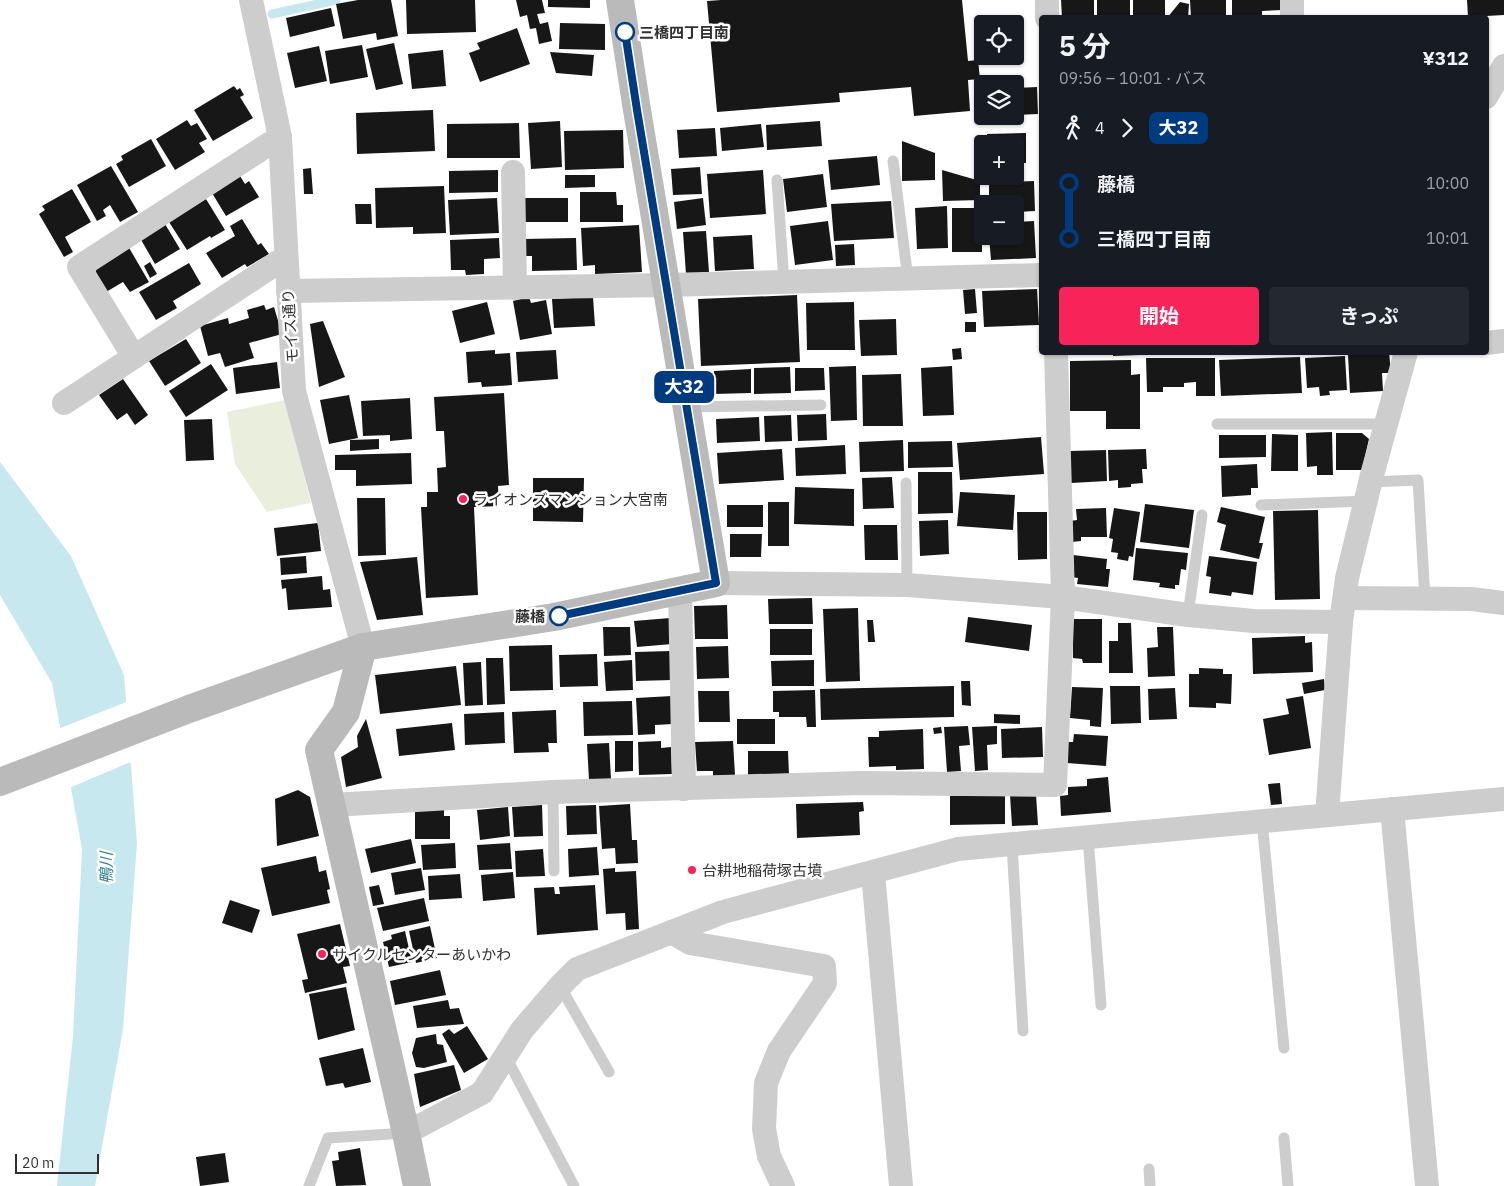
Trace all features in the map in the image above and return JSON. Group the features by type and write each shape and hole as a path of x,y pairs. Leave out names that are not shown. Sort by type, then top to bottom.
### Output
{"street":[{"name":"モイス通り","path":"251,0 280,137 294,391 363,647"},
{"path":"620,0 716,583"},
{"path":"1047,0 1047,15"},
{"path":"1292,0 1292,15"},
{"path":"1489,92 1504,66"},
{"path":"134,357 80,267 280,137"},
{"path":"513,172 515,288"},
{"path":"64,403 286,257"},
{"path":"288,291 666,285 1039,275"},
{"path":"1489,343 1504,341"},
{"path":"332,805 553,792 861,783 1055,785 1062,597 1056,355"},
{"path":"1327,815 1341,622 1346,598 1347,578 1368,491 1405,355"},
{"path":"0,782 189,709 363,647 554,617 716,583 907,585 1062,597 1188,615 1254,621 1341,622"},
{"path":"680,590 684,789"},
{"path":"1346,598 1471,599 1504,604"},
{"path":"363,647 346,712 319,750 417,1186"},
{"path":"406,1133 482,1093 522,1030 577,969 723,912 958,849 1504,799"},
{"path":"1392,809 1427,1186"},
{"path":"873,873 901,1186"},
{"path":"675,931 678,936 690,943 824,966 825,983 779,1051 766,1083 764,1130 769,1156 783,1186"}],"lane":[{"path":"893,161 908,279"},
{"path":"777,180 784,282"},
{"path":"687,407 821,405"},
{"path":"1217,424 1386,424"},
{"path":"1261,505 1368,491 1418,480 1425,599"},
{"path":"906,483 907,585"},
{"path":"1188,615 1202,515"},
{"path":"553,792 554,871"},
{"path":"1262,821 1284,1048"},
{"path":"1088,837 1101,1005"},
{"path":"1012,845 1024,1031"},
{"path":"560,986 609,1072"},
{"path":"505,1055 574,1186"},
{"path":"310,1186 328,1138 406,1133"},
{"path":"1284,1138 1288,1186"},
{"path":"1149,1169 1150,1186"}],"green space":[{"path":"285,400 311,503 267,512 235,464 227,412"}],"water":[{"name":"鴨川","path":"0,462 71,556 124,675 137,843 123,1029 95,1186 57,1186 73,1036 82,849 52,683 0,595"}],"pier":[{"path":"129,701 133,761 69,788 58,729"}],"building":[{"path":"358,0 391,0 398,36 377,40 376,33 343,39 336,4"},
{"path":"406,0 475,0 476,32 407,34"},
{"path":"516,0 542,0 545,13 537,14 540,24 548,22 552,41 539,44 536,28 530,29 527,15 520,17"},
{"path":"548,0 590,0 590,8 548,7"},
{"path":"962,0 968,61 974,60 974,65 979,65 980,75 974,75 974,80 968,80 970,111 914,116 911,87 839,93 840,102 717,112 707,1"},
{"path":"1061,0 1094,0 1094,15 1062,15"},
{"path":"1097,0 1130,0 1130,15 1097,15"},
{"path":"1133,0 1165,0 1165,15 1133,15"},
{"path":"1190,0 1226,0 1226,15 1191,15"},
{"path":"1232,0 1282,0 1283,10 1262,11 1262,15 1232,15"},
{"path":"1467,0 1504,0 1504,15 1468,15"},
{"path":"1180,2 1189,4 1188,15 1169,15"},
{"path":"331,8 335,26 290,37 286,18"},
{"path":"560,23 605,24 605,50 559,49"},
{"path":"517,28 530,64 480,82 469,53 480,49 477,43"},
{"path":"394,43 403,84 376,90 366,49"},
{"path":"362,45 368,77 330,84 325,51"},
{"path":"319,46 327,81 295,88 287,53"},
{"path":"443,50 446,86 412,89 408,54"},
{"path":"550,52 594,55 592,76 556,73"},
{"path":"234,86 237,90 240,88 244,95 240,97 253,118 213,141 194,110"},
{"path":"1037,87 1038,114 1024,115 1024,88"},
{"path":"433,110 435,151 357,154 356,113"},
{"path":"187,120 191,126 197,123 207,139 199,143 205,152 175,170 156,139"},
{"path":"560,121 562,167 531,169 528,123"},
{"path":"820,121 822,146 767,150 766,125"},
{"path":"519,123 520,158 447,158 447,124"},
{"path":"761,124 764,147 722,151 720,128"},
{"path":"715,128 717,156 679,158 677,130"},
{"path":"623,130 624,168 565,170 564,131"},
{"path":"1026,133 1026,163 1024,163 1024,135 987,134"},
{"path":"151,139 166,166 129,187 116,164 123,160 121,156"},
{"path":"902,141 935,153 935,180 902,181"},
{"path":"877,156 880,185 831,190 828,160"},
{"path":"111,166 138,212 120,222 110,205 103,210 106,216 97,221 77,185"},
{"path":"700,167 702,194 673,195 671,169"},
{"path":"311,168 313,194 304,194 303,169"},
{"path":"498,170 498,192 449,193 449,171"},
{"path":"763,170 766,214 710,218 707,174"},
{"path":"942,170 974,179 974,185 980,185 980,195 974,195 974,200 943,201"},
{"path":"823,174 827,207 787,212 783,179"},
{"path":"565,175 595,175 595,187 565,188"},
{"path":"240,176 245,184 249,181 259,197 226,216 212,193"},
{"path":"1024,181 1034,181 1035,211 1024,212 1024,195 989,195 989,185 1024,185"},
{"path":"444,186 446,233 413,234 413,227 376,228 375,188"},
{"path":"72,189 91,222 65,237 73,252 64,257 39,214 45,210 42,206"},
{"path":"580,192 616,192 617,205 623,205 623,222 580,222"},
{"path":"497,198 499,233 450,235 448,200"},
{"path":"525,198 568,198 568,222 525,222"},
{"path":"703,198 706,225 677,229 674,202"},
{"path":"206,199 225,230 211,238 210,236 187,250 169,222"},
{"path":"891,201 894,238 834,241 831,204"},
{"path":"355,204 371,204 372,224 356,224"},
{"path":"947,206 948,248 917,249 915,208"},
{"path":"952,208 974,208 974,245 982,245 982,252 952,252"},
{"path":"242,219 258,245 261,243 269,254 247,267 245,264 222,278 206,253 235,236 230,226"},
{"path":"828,221 833,260 795,265 790,226"},
{"path":"1034,221 1036,258 991,260 990,245 1024,245 1024,222"},
{"path":"165,224 180,249 155,264 140,238"},
{"path":"639,225 642,272 595,274 595,265 583,266 581,228"},
{"path":"706,231 709,272 686,274 683,232"},
{"path":"752,235 754,269 715,271 713,237"},
{"path":"499,238 500,258 484,259 484,274 466,275 465,270 451,270 450,240"},
{"path":"576,238 577,270 532,271 532,256 523,256 523,239"},
{"path":"854,244 855,265 836,266 835,245"},
{"path":"128,246 149,282 130,292 123,282 106,292 95,273 100,261"},
{"path":"150,262 157,274 150,278 144,266"},
{"path":"189,263 201,284 173,301 177,308 156,320 139,292"},
{"path":"975,289 977,313 965,314 963,290"},
{"path":"1037,289 1039,325 984,327 982,291"},
{"path":"797,295 800,362 701,366 698,299"},
{"path":"529,297 531,303 546,300 552,334 520,340 513,301"},
{"path":"593,297 595,326 554,328 552,299"},
{"path":"487,302 495,334 460,343 452,311"},
{"path":"854,302 855,350 807,350 806,303"},
{"path":"264,305 266,310 274,307 282,334 249,343 254,358 225,367 220,353 208,356 200,326 228,318 229,324 249,318 247,310"},
{"path":"896,319 897,355 861,356 859,320"},
{"path":"323,321 345,377 319,387 310,324"},
{"path":"965,322 976,322 976,332 965,332"},
{"path":"186,339 201,363 165,386 149,361"},
{"path":"961,348 962,359 953,360 952,349"},
{"path":"495,350 495,354 510,353 512,385 482,387 481,382 468,383 466,352"},
{"path":"556,350 558,379 518,382 516,352"},
{"path":"1348,355 1389,355 1391,373 1382,373 1383,391 1350,393"},
{"path":"1345,356 1347,390 1329,391 1330,395 1320,396 1319,387 1307,388 1305,358"},
{"path":"1300,357 1302,393 1221,396 1219,360"},
{"path":"1146,358 1215,358 1215,396 1196,396 1196,382 1184,383 1184,387 1163,387 1163,392 1147,392"},
{"path":"1131,360 1131,375 1140,374 1140,429 1106,429 1106,411 1070,411 1070,361"},
{"path":"277,362 280,388 236,394 233,368"},
{"path":"211,364 228,390 186,417 169,391"},
{"path":"856,366 857,420 831,421 829,367"},
{"path":"952,366 954,415 923,416 921,368"},
{"path":"790,367 791,393 754,394 754,368"},
{"path":"795,368 824,368 825,390 795,391"},
{"path":"751,369 751,393 714,394 714,371"},
{"path":"901,374 903,426 863,426 862,375"},
{"path":"123,379 148,415 135,425 127,413 117,420 99,395"},
{"name":"ライオンズマンション大宮南","path":"504,393 509,485 498,486 499,506 474,507 478,595 426,598 421,507 427,507 427,492 438,492 437,468 446,467 444,431 436,431 434,397"},
{"path":"349,395 358,438 329,444 320,400"},
{"path":"410,398 412,439 390,441 390,435 363,436 361,401"},
{"path":"826,414 827,440 798,441 797,415"},
{"path":"791,415 792,441 765,442 764,416"},
{"path":"759,417 760,441 717,443 716,419"},
{"path":"212,419 214,460 186,461 184,420"},
{"path":"1332,432 1333,475 1317,475 1317,466 1307,467 1306,433"},
{"path":"1336,433 1362,433 1369,439 1362,470 1336,470"},
{"path":"1272,434 1298,435 1298,471 1271,471"},
{"path":"1219,435 1266,435 1266,457 1219,458"},
{"path":"1041,437 1044,474 960,480 957,443"},
{"path":"379,439 379,449 350,451 350,440"},
{"path":"903,440 904,471 860,472 859,442"},
{"path":"952,441 953,467 908,468 908,442"},
{"path":"845,445 846,474 796,476 795,448"},
{"path":"782,449 784,480 719,484 717,453"},
{"path":"1146,449 1147,469 1142,469 1143,483 1131,484 1131,487 1118,488 1118,480 1109,481 1108,450"},
{"path":"1106,450 1107,481 1071,483 1070,451"},
{"path":"411,453 412,484 356,486 356,470 335,470 335,455"},
{"path":"1257,464 1258,488 1251,488 1251,495 1222,497 1221,466"},
{"path":"918,472 952,472 953,513 918,514"},
{"path":"892,477 894,508 863,509 862,478"},
{"path":"533,478 584,478 583,522 533,521"},
{"path":"795,487 854,489 854,526 794,524"},
{"path":"960,492 1015,495 1013,530 957,526"},
{"path":"357,498 385,498 386,555 358,556"},
{"path":"768,502 789,502 789,546 768,546"},
{"path":"1145,504 1194,510 1189,548 1140,542"},
{"path":"727,505 763,505 763,527 727,527"},
{"path":"1221,507 1265,517 1259,543 1263,543 1259,559 1220,550 1226,525 1217,522"},
{"path":"1106,508 1107,537 1081,537 1081,541 1072,542 1070,521 1077,520 1076,509"},
{"path":"1114,508 1140,512 1133,557 1129,556 1128,561 1117,559 1118,553 1111,552 1113,539 1109,538"},
{"path":"1318,510 1320,599 1275,600 1273,511"},
{"path":"1017,512 1047,512 1047,559 1018,560"},
{"path":"948,520 949,554 920,556 919,521"},
{"path":"318,523 321,551 277,556 274,528"},
{"path":"864,525 897,525 898,560 865,560"},
{"path":"730,534 762,534 761,557 730,557"},
{"path":"1136,548 1188,553 1186,570 1181,569 1179,585 1175,585 1175,589 1159,587 1160,583 1133,580"},
{"path":"1073,555 1107,559 1106,569 1110,569 1108,587 1077,584 1078,578 1071,577"},
{"path":"306,556 307,573 281,575 280,558"},
{"path":"1209,556 1257,562 1253,595 1232,592 1231,596 1209,593 1211,577 1206,576"},
{"path":"417,557 423,615 377,620 360,562"},
{"path":"322,576 323,590 330,589 332,607 288,610 286,588 282,589 281,580"},
{"path":"812,598 813,624 769,624 768,599"},
{"path":"727,605 728,639 695,639 694,606"},
{"path":"858,608 860,681 826,682 823,609"},
{"path":"968,617 1032,625 1029,651 965,642"},
{"path":"670,618 672,644 637,647 634,621"},
{"path":"1073,619 1102,619 1102,663 1083,663 1082,659 1073,658"},
{"path":"867,620 873,620 875,642 868,642"},
{"path":"1118,623 1131,623 1133,673 1109,673 1109,641 1118,641"},
{"path":"603,627 630,627 631,655 604,656"},
{"path":"1157,627 1173,627 1175,676 1148,677 1147,648 1158,647"},
{"path":"770,629 812,629 812,655 770,655"},
{"path":"1305,636 1305,643 1312,642 1313,672 1253,674 1252,638"},
{"path":"552,645 553,690 510,691 509,646"},
{"path":"728,646 729,678 697,679 696,647"},
{"path":"671,651 672,680 636,681 635,652"},
{"path":"597,654 598,686 560,687 559,655"},
{"path":"486,658 503,658 505,704 487,705"},
{"path":"632,660 633,690 606,691 604,662"},
{"path":"814,660 814,686 772,686 771,661"},
{"path":"481,662 483,705 465,706 463,663"},
{"path":"456,666 461,705 380,714 375,675"},
{"path":"1199,668 1223,669 1223,674 1232,674 1231,704 1216,703 1216,708 1189,707 1189,674 1199,674"},
{"path":"1324,679 1325,690 1304,694 1302,683"},
{"path":"961,681 970,681 971,706 962,705"},
{"path":"954,686 954,717 821,720 820,689"},
{"path":"1110,686 1140,686 1141,723 1111,724"},
{"path":"1072,687 1103,688 1101,727 1090,726 1090,720 1070,718"},
{"path":"1175,688 1177,719 1149,720 1148,689"},
{"path":"815,690 816,727 807,727 806,717 779,717 779,712 773,712 773,691"},
{"path":"698,691 729,691 730,722 699,722"},
{"path":"672,696 673,724 655,725 655,734 638,735 636,698"},
{"path":"1303,696 1311,748 1269,755 1263,719 1289,714 1286,699"},
{"path":"632,701 633,735 584,736 583,702"},
{"path":"556,710 557,743 548,743 549,752 514,753 512,712"},
{"path":"504,712 505,743 465,745 464,714"},
{"path":"994,714 1020,715 1020,724 994,723"},
{"path":"366,719 382,778 346,787 341,757 358,747 357,736"},
{"path":"737,719 775,719 775,744 737,744"},
{"path":"452,723 455,750 399,756 396,729"},
{"path":"968,726 970,745 959,746 961,771 947,772 944,727"},
{"path":"997,726 997,744 987,745 988,770 975,771 972,727"},
{"path":"941,727 942,733 934,734 933,728"},
{"path":"1042,727 1043,757 1002,758 1001,729"},
{"path":"923,729 924,769 896,770 896,766 869,767 868,737 879,737 879,731"},
{"path":"1074,734 1108,736 1106,766 1067,763 1068,742 1073,742"},
{"path":"615,741 633,741 633,771 615,772"},
{"path":"661,741 661,748 671,747 672,774 639,775 638,742"},
{"path":"733,741 735,775 713,776 713,771 697,771 695,742"},
{"path":"609,743 611,779 589,780 587,744"},
{"path":"748,751 788,751 789,775 748,775"},
{"path":"1108,777 1111,812 1061,816 1060,796 1068,795 1068,787 1087,786 1087,779"},
{"path":"1280,783 1282,804 1271,805 1268,784"},
{"path":"298,790 310,797 319,836 277,846 275,799"},
{"path":"1036,794 1038,825 1012,826 1010,795"},
{"path":"1005,795 1005,824 950,825 950,796"},
{"path":"863,802 864,811 859,812 860,835 797,838 796,804"},
{"path":"630,804 632,840 637,840 638,863 616,864 615,848 602,849 599,806"},
{"path":"542,805 543,836 514,837 512,807"},
{"path":"596,805 597,834 567,835 566,806"},
{"path":"508,807 510,836 480,840 477,810"},
{"path":"415,810 444,810 444,816 450,816 450,839 415,839"},
{"path":"411,839 416,863 371,873 365,849"},
{"path":"455,843 456,868 423,870 421,845"},
{"path":"510,843 512,869 479,870 477,845"},
{"path":"597,847 599,875 569,877 568,849"},
{"path":"543,849 545,876 516,877 515,851"},
{"path":"316,856 319,872 326,870 330,889 327,890 330,903 272,916 261,868"},
{"path":"421,868 425,890 395,895 391,873"},
{"path":"615,868 615,872 636,871 639,929 626,930 625,913 606,914 603,869"},
{"path":"513,872 515,898 483,901 481,875"},
{"path":"460,874 462,898 429,900 428,876"},
{"path":"379,885 384,904 373,906 369,887"},
{"path":"595,885 598,930 537,935 534,888 554,887 555,894 560,894 559,887"},
{"path":"424,898 429,921 383,931 377,908"},
{"path":"230,900 260,910 252,933 222,923"},
{"path":"340,924 350,966 343,967 347,983 305,993 302,980 308,979 297,934"},
{"path":"430,926 437,958 416,963 409,931"},
{"path":"405,931 412,962 389,967 383,942 392,939 391,935"},
{"path":"440,970 446,995 395,1005 390,981"},
{"path":"346,987 355,1030 318,1040 309,994"},
{"path":"448,1000 450,1009 459,1008 464,1024 417,1028 413,1006"},
{"path":"467,1026 488,1059 464,1073 442,1034 449,1029 454,1034"},
{"path":"436,1034 437,1044 443,1045 447,1062 424,1068 416,1067 412,1053 416,1038"},
{"path":"363,1048 371,1082 345,1088 343,1083 326,1086 319,1058"},
{"path":"454,1065 461,1090 420,1107 414,1074"},
{"path":"360,1148 366,1185 336,1186 332,1161 339,1160 338,1152"},
{"path":"225,1153 229,1182 200,1186 196,1157"}],"waterway":[{"path":"272,14 336,0"}],"bus line":[{"name":"大32","path":"559,616 716,583 625,32"}],"place":[{"name":"三橋四丁目南","path":"625,32"},
{"name":"ライオンズマンション大宮南","path":"463,499"},
{"name":"藤橋","path":"559,616"},
{"name":"台耕地稲荷塚古墳","path":"692,870"},
{"name":"サイクルセンターあいかわ","path":"322,954"}]}
